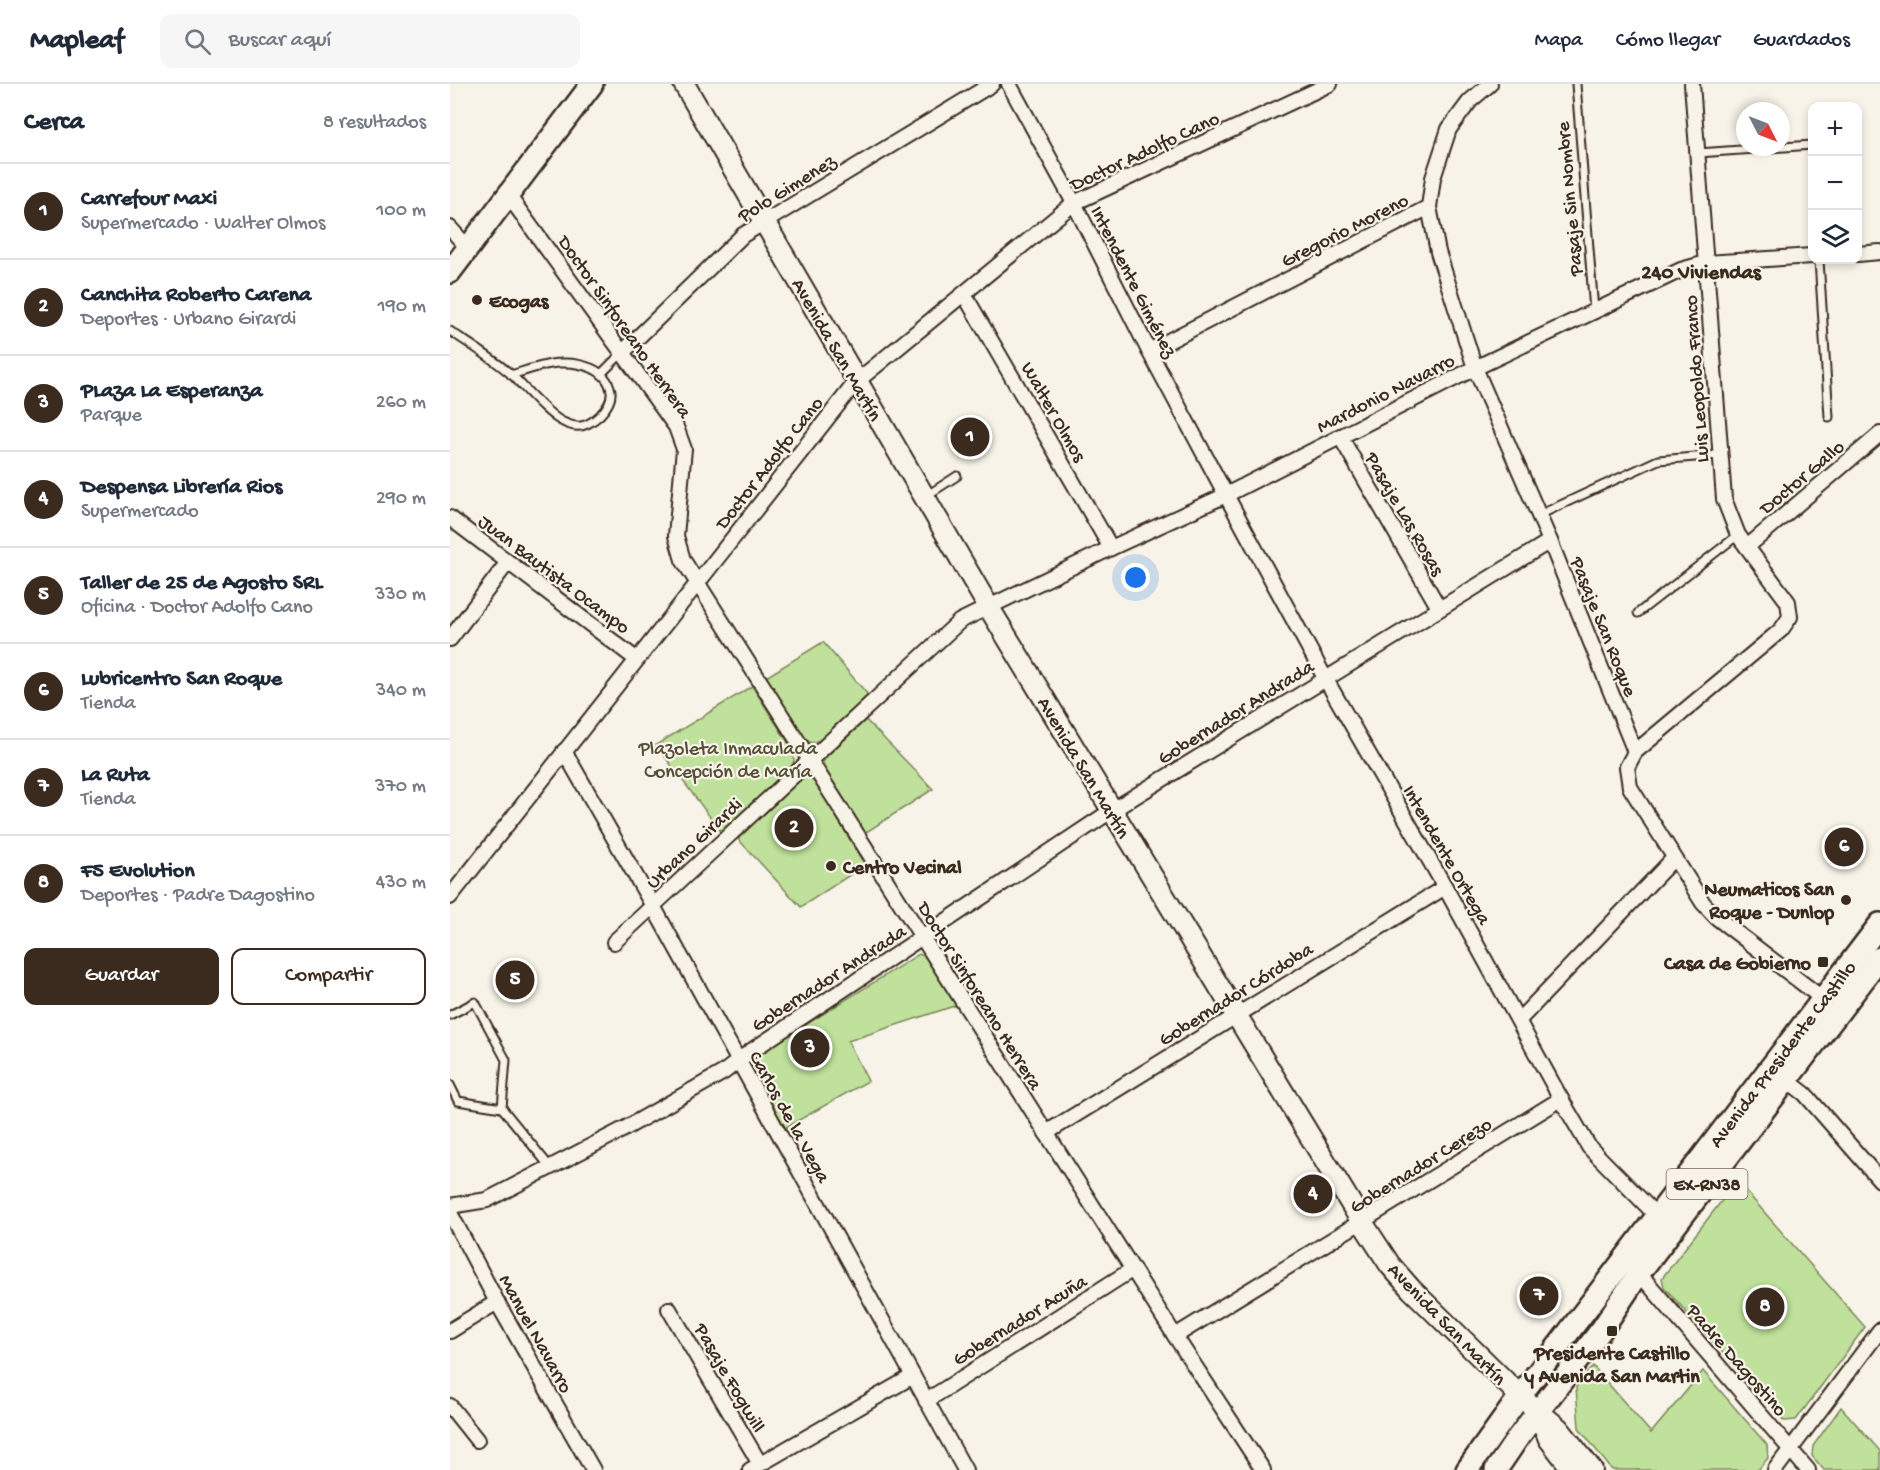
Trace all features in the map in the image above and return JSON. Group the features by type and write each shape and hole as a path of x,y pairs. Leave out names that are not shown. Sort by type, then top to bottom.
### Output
{"main road":[{"path":"450,272 592,84"},
{"name":"Avenida San Martín","path":"684,84 988,606 1389,1265 1520,1396 1559,1429 1592,1470"},
{"name":"Avenida Presidente Castillo","path":"1467,1470 1520,1396 1880,924"},
{"name":"Avenida Presidente Castillo","path":"1496,1470 1602,1329 1639,1273 1880,958"},
{"path":"1538,1412 1549,1439 1574,1470"}],"street":[{"name":"Polo Gimenez","path":"623,352 743,235 992,84"},
{"name":"Intendente Giménez","path":"1010,84 1226,495"},
{"name":"Doctor Adolfo Cano","path":"450,897 856,382 1074,203 1330,84"},
{"name":"Gregorio Moreno","path":"1149,351 1429,207 1433,178 1449,129 1470,100 1490,84"},
{"name":"Luis Leopoldo Franco","path":"1635,752 1781,630 1790,617 1788,602 1738,535 1724,499 1692,84"},
{"name":"Doctor Sinforeano Herrera","path":"508,195 676,427 684,448 676,536 683,560 1175,1336 1263,1470"},
{"name":"Pasaje San Roque","path":"1429,207 1437,252 1475,368 1550,541 1635,752"},
{"path":"450,228 468,248"},
{"path":"1862,254 1880,252"},
{"name":"Mardonio Navarro","path":"988,606 1226,495 1475,368 1681,270 1706,263 1808,256"},
{"name":"Walter Olmos","path":"964,294 1111,548"},
{"name":"Doctor Gallo","path":"1747,547 1880,434"},
{"name":"Pasaje Las Rosas","path":"1340,436 1439,608"},
{"name":"Intendente Ortega","path":"1226,495 1325,678 1445,887 1589,1146 1657,1216"},
{"name":"Juan Bautista Ocampo","path":"450,518 636,659"},
{"name":"Gobernador Andrada","path":"450,1206 487,1200 644,1118 724,1072 1111,811 1550,541"},
{"path":"450,639 508,562"},
{"name":"Urbano Girardi","path":"614,942 960,621 988,606"},
{"name":"Carlos de la Vega","path":"564,751 653,906 964,1470"},
{"path":"1635,752 1627,767 1630,787 1703,903 1716,917 1822,999"},
{"path":"1519,1020 1674,858"},
{"name":"Gobernador Córdoba","path":"1046,1133 1445,887"},
{"path":"1787,1080 1805,1094 1880,1180"},
{"name":"Gobernador Cerezo","path":"1175,1336 1561,1099"},
{"name":"Manuel Navarro","path":"450,1213 497,1302 593,1470"},
{"name":"Gobernador Acuña","path":"926,1401 1133,1269"},
{"name":"Padre Dagostino","path":"1639,1273 1808,1470"},
{"path":"450,1331 497,1302"},
{"name":"Pasaje Fogwill","path":"669,1309 755,1467"},
{"path":"1775,1470 1880,1330"},
{"path":"755,1467 913,1376"},
{"path":"450,1406 477,1440"}],"lane":[{"name":"Pasaje Sin Nombre","path":"1576,84 1594,311"},
{"path":"1698,153 1808,145"},
{"path":"1819,264 1829,417"},
{"path":"450,331 511,375 562,422 577,426 589,425 603,412 609,402 611,391 606,379 596,369 580,364 558,362 511,375"},
{"path":"601,374 623,352"},
{"path":"1539,515 1658,460 1720,455"},
{"path":"924,498 957,476"},
{"path":"1638,613 1738,535"},
{"path":"450,1015 475,1002 506,1060 502,1108"},
{"path":"450,1085 458,1101 502,1108 550,1167"}],"green space":[{"name":"Plazoleta Inmaculada Concepción de María","path":"823,642 868,695 820,740 811,743 804,737 766,677"},
{"name":"Plazoleta Inmaculada Concepción de María","path":"752,686 793,750 794,761 790,769 722,833 656,745"},
{"name":"Plazoleta Inmaculada Concepción de María","path":"866,720 933,789 865,833 825,769 823,762"},
{"name":"Plazoleta Inmaculada Concepción de María","path":"808,777 815,781 865,865 801,907 738,839 801,779"},
{"path":"919,954 926,957 957,1005 848,1041 868,1081 785,1128 752,1069 756,1056"},
{"path":"1737,1181 1865,1327 1796,1420 1784,1421 1664,1287 1662,1278"},
{"path":"1593,1366 1651,1433 1703,1371 1767,1445 1768,1458 1758,1470 1612,1470 1579,1428 1576,1387"},
{"path":"1841,1407 1880,1451 1880,1470 1824,1470 1812,1456 1813,1446"}],"place":[{"name":"Ecogas","path":"477,300"},
{"name":"Carrefour Maxi","path":"970,437"},
{"name":"Canchita Roberto Carena","path":"794,828"},
{"name":"Lubricentro San Roque","path":"1844,847"},
{"name":"Centro Vecinal","path":"831,866"},
{"name":"Neumaticos San Roque - Dunlop","path":"1846,900"},
{"name":"Casa de Gobierno","path":"1823,962"},
{"name":"Taller de 25 de Agosto SRL","path":"515,980"},
{"name":"PLaza La Esperanza","path":"810,1048"},
{"name":"Despensa Librería Rios","path":"1313,1194"},
{"name":"La Ruta","path":"1539,1296"},
{"name":"F5 Evolution","path":"1765,1307"},
{"name":"Presidente Castillo y Avenida San Martin","path":"1612,1331"}],"district":[{"name":"240 Viviendas","path":"1701,271"}]}
